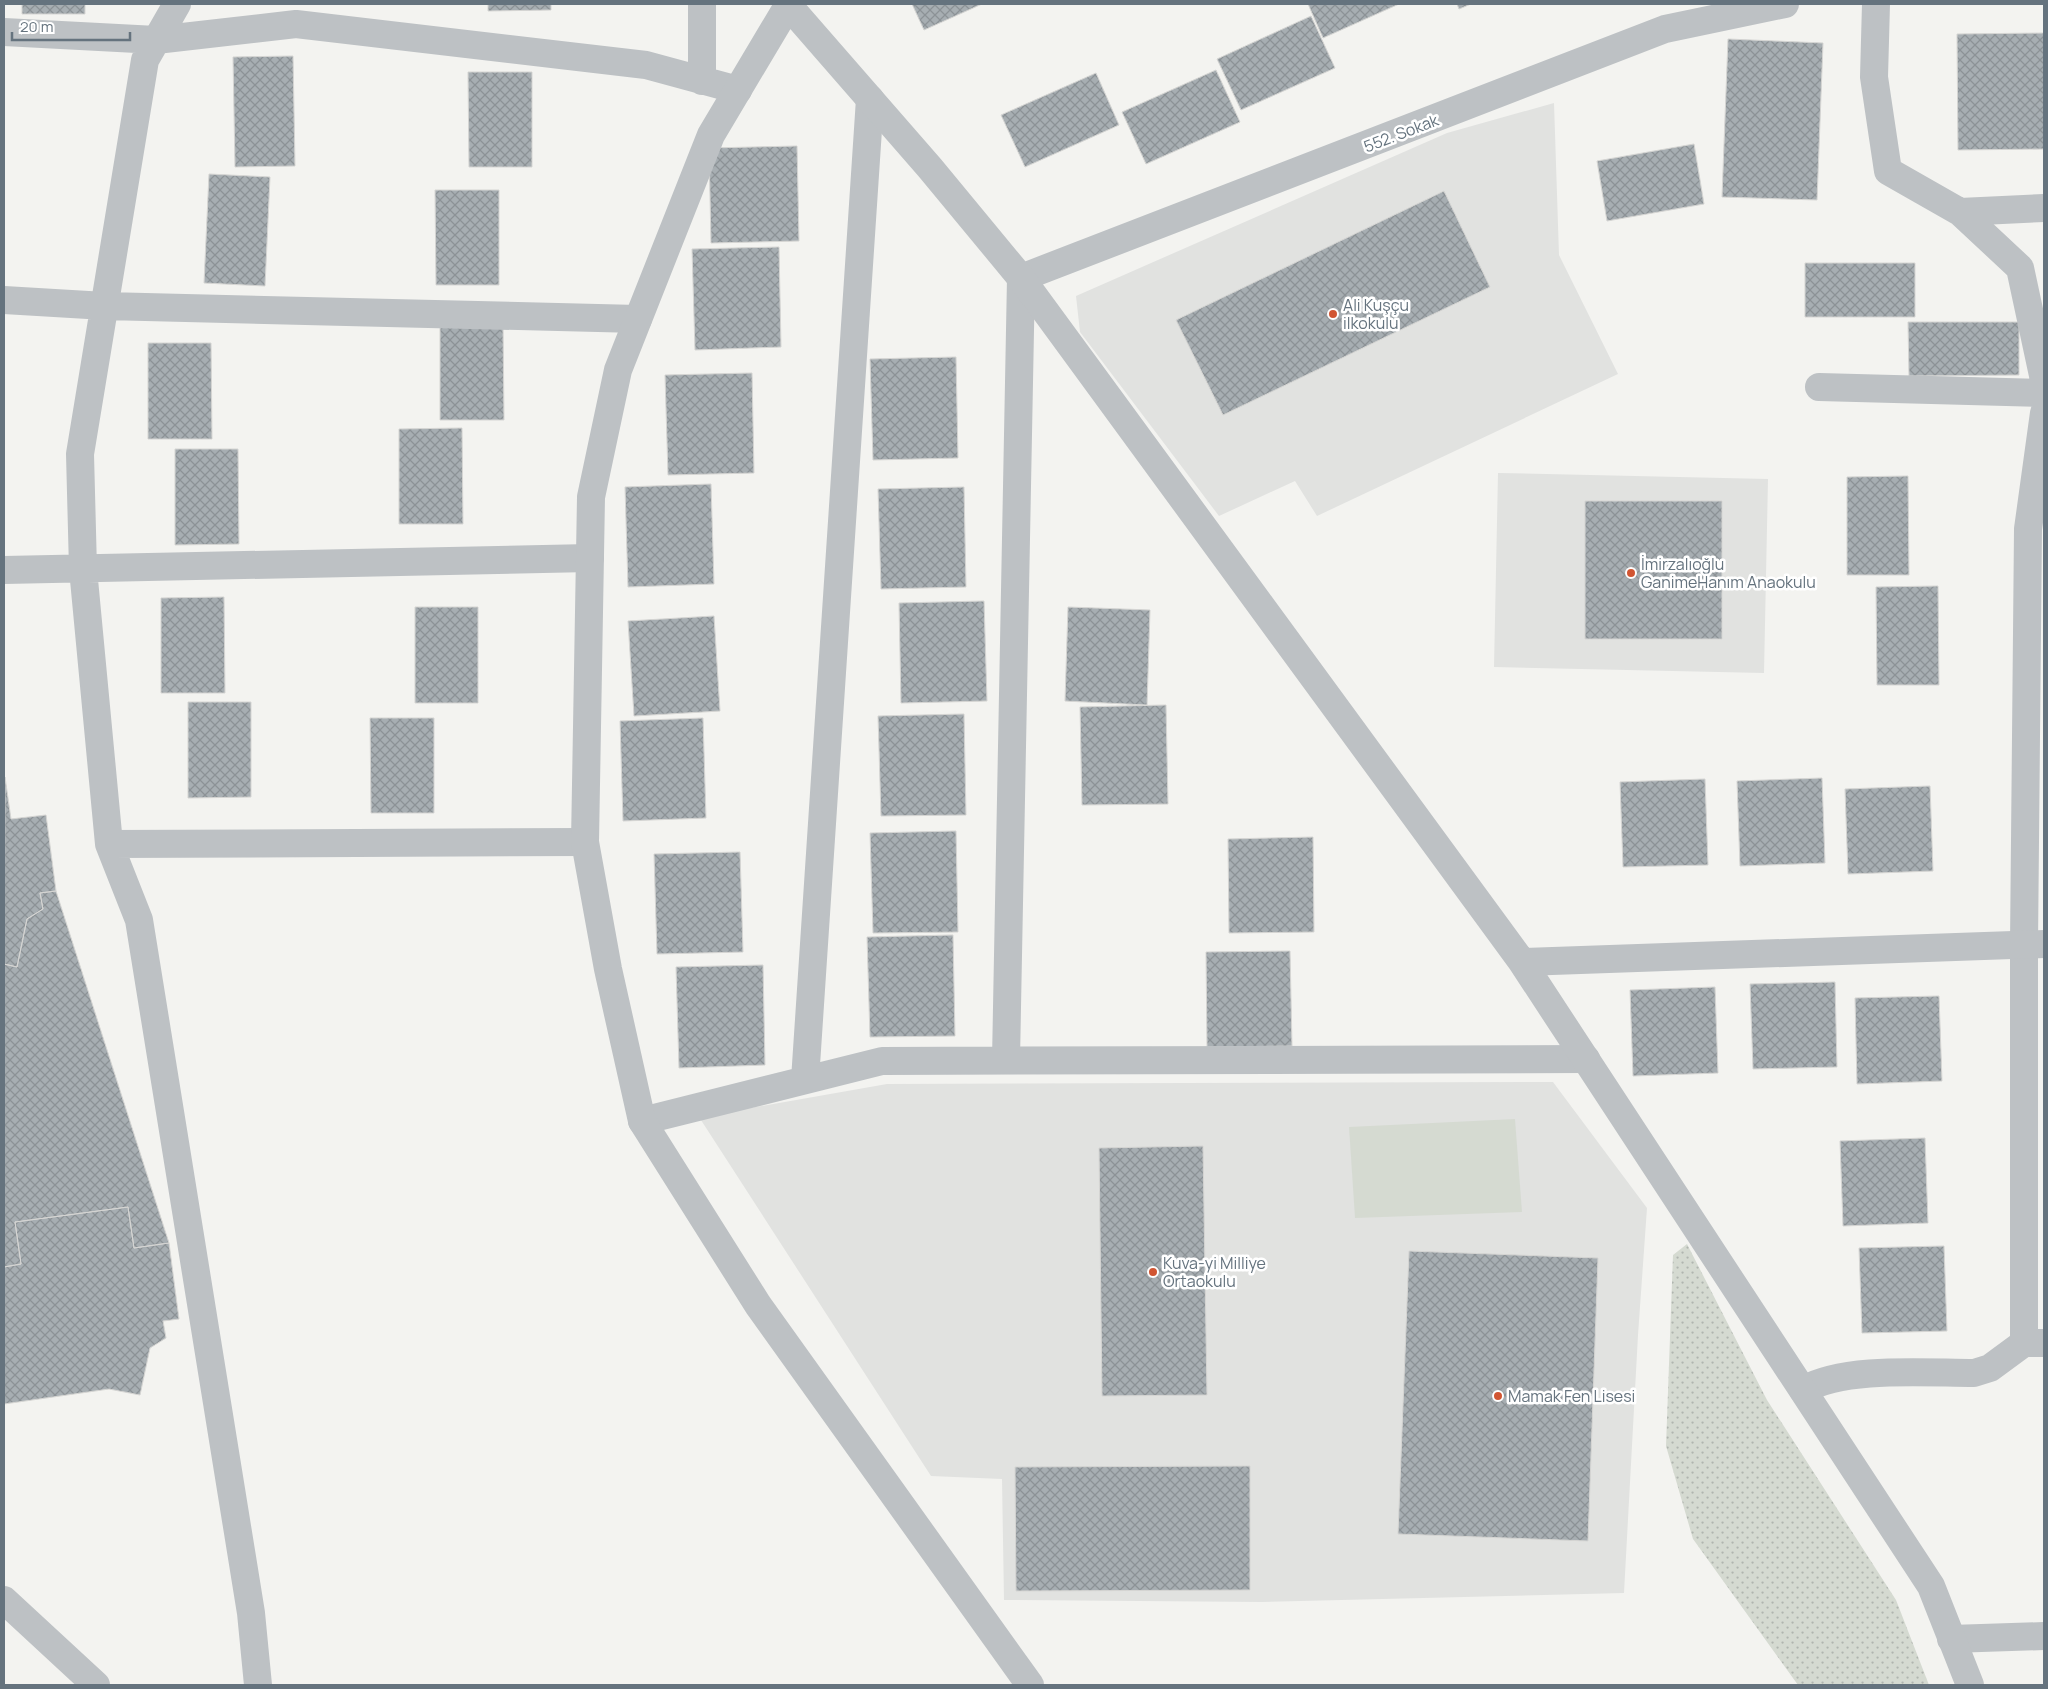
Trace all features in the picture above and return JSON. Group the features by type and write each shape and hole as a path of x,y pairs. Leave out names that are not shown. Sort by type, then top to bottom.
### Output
{"street":[{"path":"177,4 145,60 80,454 83,570 109,844 139,920 249,1603 258,1685"},
{"path":"702,4 702,81"},
{"path":"1030,1685 758,1305 642,1121 608,969 585,842 591,497 618,370 712,135 789,4 930,168 1021,278 1522,962 1931,1586 1970,1685"},
{"name":"552. Sokak","path":"1021,278 1665,29 1785,4"},
{"path":"1876,4 1874,77 1888,171 1960,212 2020,268 2044,380"},
{"path":"4,32 156,40 296,24 646,65 738,90"},
{"path":"805,1080 870,100"},
{"path":"1960,212 2044,208"},
{"path":"1006,1060 1021,278"},
{"path":"4,300 105,306 638,319"},
{"path":"1819,387 2044,393"},
{"path":"1803,1390 1813,1385 1855,1374 1974,1373 1990,1368 2034,1343 2036,529 2044,412"},
{"path":"4,570 83,570 590,558"},
{"path":"109,844 585,842"},
{"path":"1522,962 2034,945"},
{"path":"642,1121 882,1061 1586,1059"},
{"path":"4,1600 96,1685"},
{"path":"1952,1639 2044,1636"}],"shaded area":[{"name":"Ali Kuşçu ilkokulu","path":"1554,103 1559,255 1618,374 1317,516 1295,481 1219,516 1080,332 1076,296 1447,133"},
{"name":"İmirzalıoğlu GanimeHanım Anaokulu","path":"1498,473 1768,479 1764,673 1494,667"},
{"path":"1553,1082 1647,1208 1624,1593 1262,1602 1004,1600 1002,1479 931,1476 699,1117 887,1084"},
{"path":"1515,1119 1522,1212 1355,1218 1349,1127"},
{"path":"1687,1244 1767,1400 1896,1600 1929,1685 1798,1685 1693,1539 1666,1446 1673,1255"}],"building":[{"path":"22,4 85,4 85,14 22,14"},
{"path":"488,4 551,4 551,10 488,11"},
{"path":"912,4 982,4 924,30"},
{"path":"1308,4 1399,4 1323,38"},
{"path":"1457,4 1471,4 1459,9"},
{"path":"1311,16 1335,68 1241,110 1217,59"},
{"path":"2044,33 2044,149 1958,150 1957,34"},
{"path":"1728,39 1823,43 1817,200 1722,197"},
{"path":"293,56 295,166 235,167 233,57"},
{"path":"1216,70 1240,122 1146,164 1122,112"},
{"path":"468,72 532,72 532,167 469,167"},
{"path":"1096,73 1119,125 1025,167 1001,115"},
{"path":"1694,144 1704,204 1607,221 1597,161"},
{"path":"797,146 799,241 711,243 709,148"},
{"path":"209,174 270,177 265,286 204,283"},
{"path":"435,190 499,190 499,285 436,285"},
{"path":"1444,191 1490,287 1223,415 1176,320"},
{"path":"779,247 781,347 695,350 692,249"},
{"path":"1805,263 1915,263 1915,317 1805,317"},
{"path":"1908,322 2019,322 2019,375 1909,376"},
{"path":"440,324 503,324 504,420 440,420"},
{"path":"148,343 211,343 212,439 148,439"},
{"path":"956,357 958,458 873,460 870,359"},
{"path":"752,373 754,473 668,475 665,375"},
{"path":"462,428 463,524 399,524 399,429"},
{"path":"175,449 238,449 239,544 175,545"},
{"path":"1908,476 1909,575 1847,575 1847,477"},
{"path":"711,484 714,584 628,587 625,487"},
{"path":"964,487 966,587 881,589 878,489"},
{"path":"1585,501 1722,501 1722,639 1585,639"},
{"path":"1938,586 1939,685 1877,685 1876,587"},
{"path":"224,597 225,693 161,693 161,598"},
{"path":"984,601 987,701 901,703 899,603"},
{"path":"415,607 478,607 478,703 415,703"},
{"path":"1068,607 1150,610 1147,705 1065,701"},
{"path":"714,616 720,711 634,716 628,621"},
{"path":"188,702 251,702 251,797 188,798"},
{"path":"1166,705 1168,804 1082,805 1080,707"},
{"path":"964,714 966,815 881,816 878,716"},
{"path":"370,718 434,718 434,813 371,813"},
{"path":"703,718 706,818 623,821 620,721"},
{"path":"5,777 11,819 46,815 56,891 40,893 43,909 27,919 17,967 4,964"},
{"path":"1822,778 1825,863 1740,866 1737,781"},
{"path":"1705,779 1708,865 1623,867 1620,782"},
{"path":"1930,786 1933,871 1848,874 1845,789"},
{"path":"956,831 958,932 873,933 870,833"},
{"path":"1313,837 1314,932 1229,933 1228,839"},
{"path":"740,852 743,952 657,954 654,854"},
{"path":"56,891 169,1243 134,1248 128,1207 15,1222 21,1264 4,1267 4,964 17,967 27,919 43,909 40,893"},
{"path":"953,935 955,1036 870,1037 867,937"},
{"path":"1290,951 1292,1046 1207,1047 1206,952"},
{"path":"763,965 765,1065 679,1068 676,967"},
{"path":"1835,982 1837,1067 1753,1069 1750,984"},
{"path":"1715,987 1718,1073 1633,1076 1630,990"},
{"path":"1939,996 1942,1081 1857,1084 1855,998"},
{"path":"1925,1138 1928,1223 1843,1226 1840,1141"},
{"name":"Kuva-yi Milliye Ortaokulu","path":"1203,1146 1207,1395 1102,1396 1099,1148"},
{"path":"128,1207 134,1248 169,1243 179,1319 163,1321 166,1338 150,1348 140,1395 109,1389 4,1404 4,1267 21,1264 15,1222"},
{"path":"1944,1246 1947,1331 1862,1333 1859,1248"},
{"name":"Mamak Fen Lisesi","path":"1409,1251 1598,1258 1588,1541 1398,1534"},
{"path":"1250,1466 1250,1590 1016,1591 1015,1467"}],"place":[{"name":"Ali Kuşçu ilkokulu","path":"1333,314"},
{"name":"İmirzalıoğlu GanimeHanım Anaokulu","path":"1631,573"},
{"name":"Kuva-yi Milliye Ortaokulu","path":"1153,1272"},
{"name":"Mamak Fen Lisesi","path":"1498,1396"}]}
